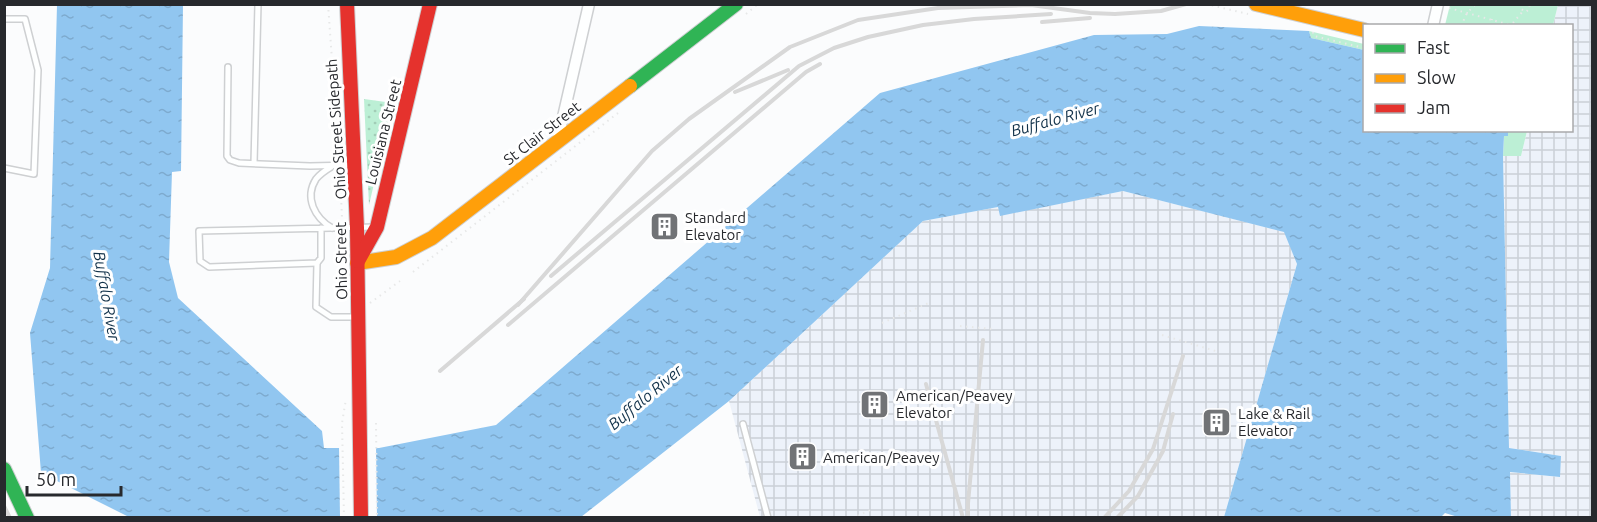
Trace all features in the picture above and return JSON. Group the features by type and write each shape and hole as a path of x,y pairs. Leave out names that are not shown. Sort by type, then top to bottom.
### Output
{"street":[{"name":"Ohio Street","path":"347,4 357,228 361,518"},
{"name":"Louisiana Street","path":"357,263 377,227 430,4"},
{"path":"557,143 589,4"},
{"name":"St Clair Street","path":"357,263 383,260 412,252 736,4"},
{"path":"1256,4 1363,30"},
{"path":"1433,24 1438,4"},
{"path":"4,469 27,518"}],"lane":[{"path":"254,164 258,4"},
{"path":"4,19 25,19 38,70 34,174 4,168"},
{"path":"228,67 227,156 230,160 254,164 354,165"},
{"path":"332,228 318,218 312,201 317,178 333,166"},
{"path":"317,263 209,267 200,261 199,231 377,227"},
{"path":"321,228 321,258 317,263 316,307 331,317 358,317"},
{"path":"743,424 768,518"}],"path":[{"name":"Ohio Street Sidepath","path":"328,4 340,166 344,280"},
{"path":"739,19 758,4"},
{"path":"1206,4 1218,7"},
{"path":"1462,24 1467,13 1476,4"},
{"path":"1522,5 1523,11"},
{"path":"1514,24 1523,11 1528,11 1530,5"},
{"path":"1450,9 1510,24"},
{"path":"1491,24 1492,19"},
{"path":"1312,29 1314,36 1363,48"},
{"name":"St Clair Street","path":"415,271 618,113"},
{"path":"370,303 399,282"},
{"path":"882,323 931,302"},
{"path":"960,326 993,329"},
{"path":"1162,335 1219,352"},
{"path":"344,518 342,423 346,397"},
{"path":"375,423 377,518"},
{"path":"852,518 873,509"}],"shaded area":[{"path":"1558,5 1592,5 1592,517 1511,517 1510,472 1559,477 1561,456 1509,448 1503,156 1521,156 1527,132 1573,132 1573,24 1553,24"},
{"path":"1123,191 1285,232 1297,264 1224,517 760,517 729,401 923,221 998,207 1001,215"}],"green space":[{"path":"1450,4 1558,5 1553,24 1445,24"},
{"path":"1309,31 1363,44 1363,50 1311,38"},
{"path":"364,99 393,103 369,205"},
{"path":"1508,132 1527,132 1521,156 1503,156 1504,136 1508,136"}],"water":[{"name":"Buffalo River","path":"57,5 183,5 181,171 172,172 169,262 178,298 322,431 324,448 379,448 496,425 880,93 1094,35 1167,34 1199,26 1309,31 1311,38 1363,50 1363,132 1508,132 1508,136 1504,136 1503,156 1509,448 1561,456 1560,477 1510,472 1511,517 1458,517 1445,513 1440,518 1224,517 1297,264 1284,232 1123,191 1000,216 998,207 923,221 729,401 581,517 129,517 41,473 30,333 50,268"}],"pier":[{"path":"339,445 376,445 377,517 340,517"}],"railway":[{"path":"518,305 652,151 689,119 790,47 858,20 938,8 1031,5 1115,14 1161,11 1186,4"},
{"path":"551,276 799,66 834,48 868,37 923,25 1051,14"},
{"path":"1042,22 1090,18"},
{"path":"508,325 806,72 820,64"},
{"path":"735,92 788,70"},
{"path":"440,371 524,299"},
{"path":"968,518 983,340"},
{"path":"1104,518 1129,491 1153,449 1183,356"},
{"path":"926,384 963,518"},
{"path":"1117,518 1138,496 1163,451 1173,414"},
{"path":"4,506 10,518"}],"traffic: fast":[{"path":"630,86 736,4"},
{"path":"4,469 27,518"}],"traffic: slow":[{"path":"1256,4 1363,30"},
{"path":"357,263 396,257 432,238 630,86"}],"traffic: jam":[{"path":"347,4 357,228 361,518"},
{"path":"358,261 377,227 430,4"}],"place":[{"name":"Standard Elevator","path":"664,226"},
{"name":"American/Peavey Elevator","path":"875,404"},
{"name":"Lake & Rail Elevator","path":"1217,422"},
{"name":"American/Peavey","path":"802,457"}]}
